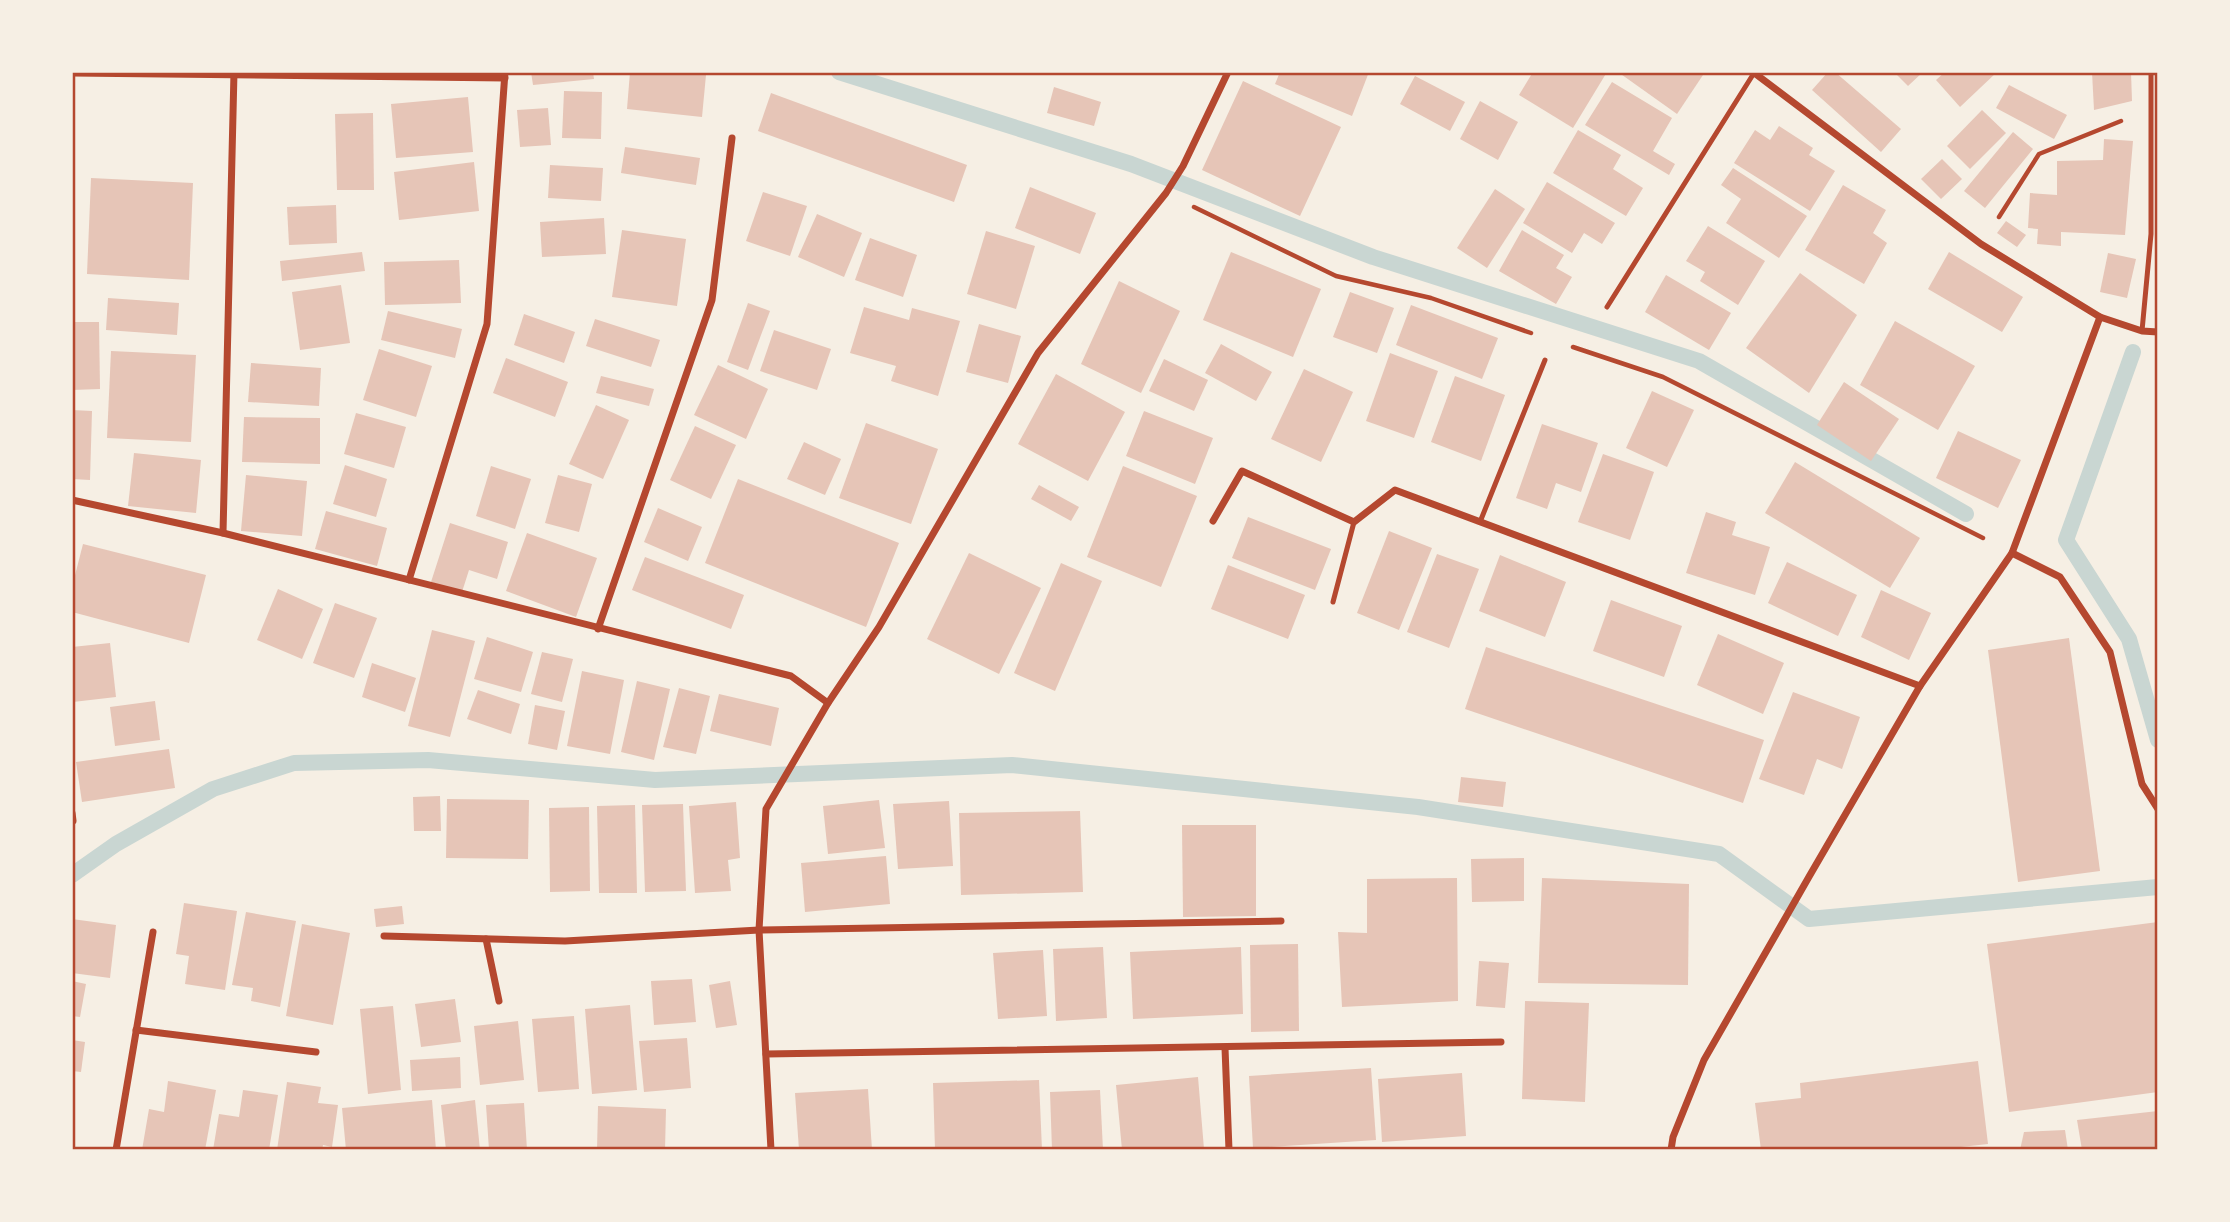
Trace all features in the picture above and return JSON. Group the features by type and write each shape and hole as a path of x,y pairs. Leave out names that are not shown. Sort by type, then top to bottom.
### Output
{"street":[{"path":"771,1150 759,930 766,809 828,702 879,626 1038,353 1166,193 1183,166 1228,72"},
{"path":"1753,72 1981,244 2100,317 2142,331 2158,332"},
{"path":"72,73 505,75 487,324 409,580"},
{"path":"223,533 234,73"},
{"path":"598,629 712,300 732,138"},
{"path":"1671,1150 1673,1137 1704,1060 1920,686 2012,553 2100,317"},
{"path":"1213,522 1242,471 1354,522 1395,490 1920,686"},
{"path":"72,500 223,533 791,676 828,702"},
{"path":"2012,553 2060,577 2110,652 2142,784 2158,808"},
{"path":"72,813 72,821"},
{"path":"384,936 565,941 759,930 1281,921"},
{"path":"116,1150 153,932"},
{"path":"486,939 499,1001"},
{"path":"136,1030 316,1052"},
{"path":"766,1054 1501,1042"},
{"path":"1225,1048 1229,1150"}],"lane":[{"path":"1607,307 1753,72"},
{"path":"2142,331 2151,234 2151,72"},
{"path":"1480,522 1545,360"},
{"path":"1334,602 1354,522"}],"path":[{"path":"1981,244 2039,154 2150,109"},
{"path":"1166,193 1336,276 1432,298 1535,334"},
{"path":"1560,342 1663,377 2012,553"}],"building":[{"path":"531,72 593,72 594,79 533,85"},
{"path":"630,72 706,75 702,117 627,109"},
{"path":"1280,72 1369,72 1352,116 1275,84"},
{"path":"1533,72 1607,72 1573,128 1519,95"},
{"path":"1618,72 1705,72 1677,114"},
{"path":"1828,72 1835,72 1901,129 1881,152 1812,90"},
{"path":"1894,72 1923,72 1908,86"},
{"path":"1945,72 1997,72 1960,107 1936,80"},
{"path":"2092,72 2131,72 2132,101 2094,110"},
{"path":"1415,76 1465,102 1450,131 1400,104"},
{"path":"1243,81 1341,127 1300,216 1202,170"},
{"path":"1612,82 1672,118 1653,151 1675,164 1669,175 1585,125"},
{"path":"2009,85 2067,115 2054,139 1996,108"},
{"path":"1054,87 1101,102 1094,126 1047,113"},
{"path":"564,91 602,92 601,139 562,138"},
{"path":"771,93 967,165 954,202 758,131"},
{"path":"468,97 473,152 396,158 391,104"},
{"path":"1480,101 1518,122 1498,160 1460,139"},
{"path":"548,108 551,145 520,147 517,110"},
{"path":"1982,110 2006,133 1970,169 1947,146"},
{"path":"373,113 374,190 337,190 335,114"},
{"path":"1779,126 1813,148 1809,155 1835,171 1810,211 1734,163 1755,130 1770,140"},
{"path":"1578,130 1621,155 1613,169 1643,188 1626,216 1553,173"},
{"path":"2013,132 2033,149 1985,208 1964,191"},
{"path":"2104,139 2133,141 2125,235 2061,232 2061,246 2037,244 2038,229 2028,228 2030,193 2057,195 2057,161 2103,160"},
{"path":"625,147 700,158 696,185 621,173"},
{"path":"1942,159 1962,179 1941,199 1921,179"},
{"path":"474,162 479,211 399,220 394,172"},
{"path":"550,165 603,168 601,201 548,198"},
{"path":"1733,168 1807,216 1779,258 1726,223 1741,199 1721,185"},
{"path":"91,178 193,183 189,280 87,274"},
{"path":"1547,182 1615,223 1602,244 1584,233 1572,253 1523,223"},
{"path":"1843,185 1886,210 1873,233 1887,243 1864,284 1805,250"},
{"path":"1030,187 1096,213 1080,254 1015,228"},
{"path":"1495,189 1525,209 1487,268 1457,248"},
{"path":"763,192 807,206 790,256 746,241"},
{"path":"336,205 337,243 289,245 287,207"},
{"path":"817,214 862,233 844,277 798,257"},
{"path":"604,218 606,254 542,257 540,222"},
{"path":"2006,221 2026,235 2017,247 1997,233"},
{"path":"1708,226 1765,261 1738,305 1700,281 1705,272 1686,261"},
{"path":"622,230 686,239 677,306 612,297"},
{"path":"1522,230 1564,255 1556,268 1572,277 1556,304 1499,271"},
{"path":"986,231 1035,246 1016,309 967,294"},
{"path":"870,238 917,255 903,297 855,280"},
{"path":"362,252 365,271 282,281 280,261"},
{"path":"1231,252 1321,289 1293,357 1203,320"},
{"path":"1949,252 2023,297 2002,332 1928,289"},
{"path":"2108,253 2136,259 2127,298 2100,292"},
{"path":"459,260 461,303 385,305 384,262"},
{"path":"1800,273 1857,315 1809,393 1746,348"},
{"path":"1666,275 1731,313 1709,350 1645,312"},
{"path":"1119,281 1180,311 1141,393 1081,364"},
{"path":"341,285 350,343 300,350 292,292"},
{"path":"1350,292 1394,308 1377,353 1333,337"},
{"path":"108,298 179,303 177,335 106,330"},
{"path":"748,303 770,311 748,370 727,362"},
{"path":"1411,305 1498,338 1482,379 1396,345"},
{"path":"864,307 909,320 912,308 960,321 938,396 891,381 896,366 850,353"},
{"path":"388,311 462,329 455,358 381,340"},
{"path":"524,314 575,332 564,363 514,345"},
{"path":"595,319 660,340 651,367 586,346"},
{"path":"1895,321 1975,366 1938,430 1860,385"},
{"path":"72,322 99,322 100,389 72,390"},
{"path":"979,324 1021,336 1008,383 966,372"},
{"path":"774,330 831,349 817,390 760,371"},
{"path":"1221,344 1272,372 1256,401 1205,373"},
{"path":"379,349 432,366 416,417 363,400"},
{"path":"111,351 196,355 191,442 107,438"},
{"path":"1390,353 1438,371 1414,438 1366,421"},
{"path":"506,358 568,382 555,417 493,393"},
{"path":"1164,359 1208,380 1194,411 1149,391"},
{"path":"251,363 321,368 319,406 248,402"},
{"path":"718,365 768,389 746,439 694,415"},
{"path":"1304,369 1353,392 1321,462 1271,439"},
{"path":"1056,374 1125,412 1088,481 1018,444"},
{"path":"601,376 654,389 649,406 596,393"},
{"path":"1455,376 1505,395 1481,461 1431,442"},
{"path":"1844,382 1899,419 1871,461 1817,425"},
{"path":"1652,391 1694,410 1667,467 1626,448"},
{"path":"596,405 629,420 603,479 569,464"},
{"path":"72,410 92,411 90,480 72,479"},
{"path":"1144,411 1213,438 1195,484 1126,456"},
{"path":"356,413 406,427 394,468 344,454"},
{"path":"244,417 320,418 320,464 242,462"},
{"path":"866,423 938,449 911,524 839,498"},
{"path":"1542,424 1598,443 1581,492 1556,483 1547,509 1516,498"},
{"path":"695,426 736,445 711,499 670,480"},
{"path":"1958,431 2021,460 1998,508 1936,478"},
{"path":"804,442 841,459 825,495 787,479"},
{"path":"134,453 201,460 196,513 128,506"},
{"path":"1603,454 1654,472 1630,540 1578,522"},
{"path":"1795,462 1920,538 1890,588 1765,513"},
{"path":"345,465 387,479 376,517 333,504"},
{"path":"491,466 531,479 515,529 476,516"},
{"path":"1123,466 1197,496 1161,587 1087,557"},
{"path":"246,475 307,481 302,536 241,531"},
{"path":"558,475 592,484 579,532 545,523"},
{"path":"738,479 899,543 866,627 705,563"},
{"path":"1039,485 1079,507 1071,521 1031,499"},
{"path":"658,508 702,527 688,561 644,542"},
{"path":"326,511 387,528 377,566 315,549"},
{"path":"1706,512 1736,522 1732,535 1770,547 1755,595 1686,573"},
{"path":"1248,517 1331,549 1315,590 1232,558"},
{"path":"450,523 508,542 497,579 469,570 462,592 431,582"},
{"path":"1389,531 1432,548 1399,630 1357,613"},
{"path":"527,533 597,558 576,617 506,591"},
{"path":"83,544 206,575 189,643 72,612 72,587"},
{"path":"969,553 1041,588 999,674 927,639"},
{"path":"1437,554 1479,569 1449,648 1407,632"},
{"path":"1500,555 1566,582 1545,637 1479,611"},
{"path":"645,557 744,595 731,629 632,590"},
{"path":"1787,562 1857,595 1838,636 1768,603"},
{"path":"1061,563 1102,581 1055,691 1014,673"},
{"path":"1228,565 1305,595 1288,639 1211,609"},
{"path":"278,589 323,609 302,659 257,640"},
{"path":"1881,590 1931,613 1909,660 1861,637"},
{"path":"1611,600 1682,626 1664,677 1593,651"},
{"path":"335,603 377,618 354,678 313,663"},
{"path":"432,630 475,641 450,737 408,726"},
{"path":"1718,634 1784,663 1763,714 1697,685"},
{"path":"487,637 533,652 521,692 474,679"},
{"path":"2069,638 2100,871 2018,882 1988,650"},
{"path":"110,643 116,697 73,702 72,647"},
{"path":"1486,647 1764,740 1743,803 1465,709"},
{"path":"542,652 573,659 562,702 531,694"},
{"path":"372,663 416,678 405,712 362,697"},
{"path":"582,671 624,680 610,754 567,746"},
{"path":"637,681 670,689 654,760 621,752"},
{"path":"679,688 710,696 696,754 663,747"},
{"path":"478,690 520,704 511,734 467,719"},
{"path":"1793,692 1860,717 1842,769 1817,759 1804,795 1759,779"},
{"path":"719,694 779,708 771,746 710,731"},
{"path":"155,701 160,740 115,746 110,707"},
{"path":"535,705 565,711 557,750 528,744"},
{"path":"169,749 175,788 82,802 76,762"},
{"path":"1461,777 1506,782 1503,807 1458,802"},
{"path":"440,796 441,831 414,831 413,797"},
{"path":"447,799 529,800 528,859 446,858"},
{"path":"879,800 885,848 828,854 823,806"},
{"path":"949,801 953,866 898,869 893,804"},
{"path":"736,802 740,858 728,860 731,891 695,893 689,806"},
{"path":"683,804 686,891 645,892 642,805"},
{"path":"635,805 637,893 599,893 597,806"},
{"path":"589,807 590,891 550,892 549,808"},
{"path":"1080,811 1083,892 961,895 959,813"},
{"path":"1182,825 1256,825 1256,916 1183,917"},
{"path":"886,856 890,904 805,912 801,863"},
{"path":"1524,858 1524,901 1472,902 1471,859"},
{"path":"1457,878 1458,1001 1342,1007 1338,932 1367,933 1367,879"},
{"path":"1542,878 1689,884 1688,985 1538,983"},
{"path":"184,903 237,911 225,990 185,984 189,956 176,954"},
{"path":"402,906 404,924 376,927 374,909"},
{"path":"246,912 296,921 280,1007 251,1001 253,988 232,985"},
{"path":"72,919 116,925 110,978 72,973"},
{"path":"2158,922 2158,1092 2009,1112 1987,944"},
{"path":"302,924 350,933 333,1025 286,1016"},
{"path":"1298,944 1299,1031 1251,1032 1250,945"},
{"path":"1103,947 1107,1018 1056,1021 1053,949"},
{"path":"1241,947 1243,1014 1133,1019 1130,952"},
{"path":"1043,950 1047,1016 998,1019 993,953"},
{"path":"1479,961 1509,963 1505,1008 1476,1006"},
{"path":"692,979 696,1022 654,1025 651,981"},
{"path":"72,981 86,984 80,1017 72,1016"},
{"path":"730,981 737,1025 716,1028 709,985"},
{"path":"455,999 461,1042 421,1047 415,1004"},
{"path":"1525,1001 1589,1003 1585,1102 1522,1099"},
{"path":"630,1005 637,1090 592,1094 585,1009"},
{"path":"393,1006 401,1090 368,1094 360,1009"},
{"path":"574,1016 579,1089 538,1092 532,1019"},
{"path":"518,1021 524,1080 480,1085 474,1026"},
{"path":"687,1038 691,1088 644,1092 639,1041"},
{"path":"72,1040 85,1042 81,1072 72,1071"},
{"path":"460,1057 461,1088 412,1091 410,1060"},
{"path":"1978,1061 1988,1144 1934,1150 1761,1150 1755,1103 1801,1098 1800,1083"},
{"path":"1371,1068 1376,1140 1253,1148 1249,1076"},
{"path":"1462,1073 1466,1136 1382,1142 1378,1079"},
{"path":"1198,1077 1204,1149 1122,1150 1116,1085"},
{"path":"1039,1080 1042,1150 935,1150 933,1083"},
{"path":"168,1081 216,1090 205,1150 142,1150 149,1109 164,1112"},
{"path":"287,1082 321,1087 318,1103 338,1105 332,1147 323,1145 322,1150 277,1150"},
{"path":"868,1089 872,1150 799,1150 795,1093"},
{"path":"243,1090 278,1095 269,1150 213,1150 219,1114 239,1117"},
{"path":"1100,1090 1103,1150 1052,1150 1050,1092"},
{"path":"432,1100 436,1150 346,1150 342,1108"},
{"path":"475,1100 480,1150 446,1150 441,1105"},
{"path":"524,1103 527,1150 489,1150 486,1105"},
{"path":"598,1106 666,1109 665,1150 597,1150"},
{"path":"2158,1111 2158,1150 2082,1150 2077,1120"},
{"path":"2065,1130 2068,1150 2020,1150 2024,1132"}],"waterway":[{"path":"839,72 1131,164 1373,257 1699,361 1966,514"},
{"path":"2133,352 2066,540 2129,639 2158,740"},
{"path":"72,875 116,844 213,789 294,763 428,760 655,780 1012,765 1418,807 1719,854 1809,919 2158,887"}]}
